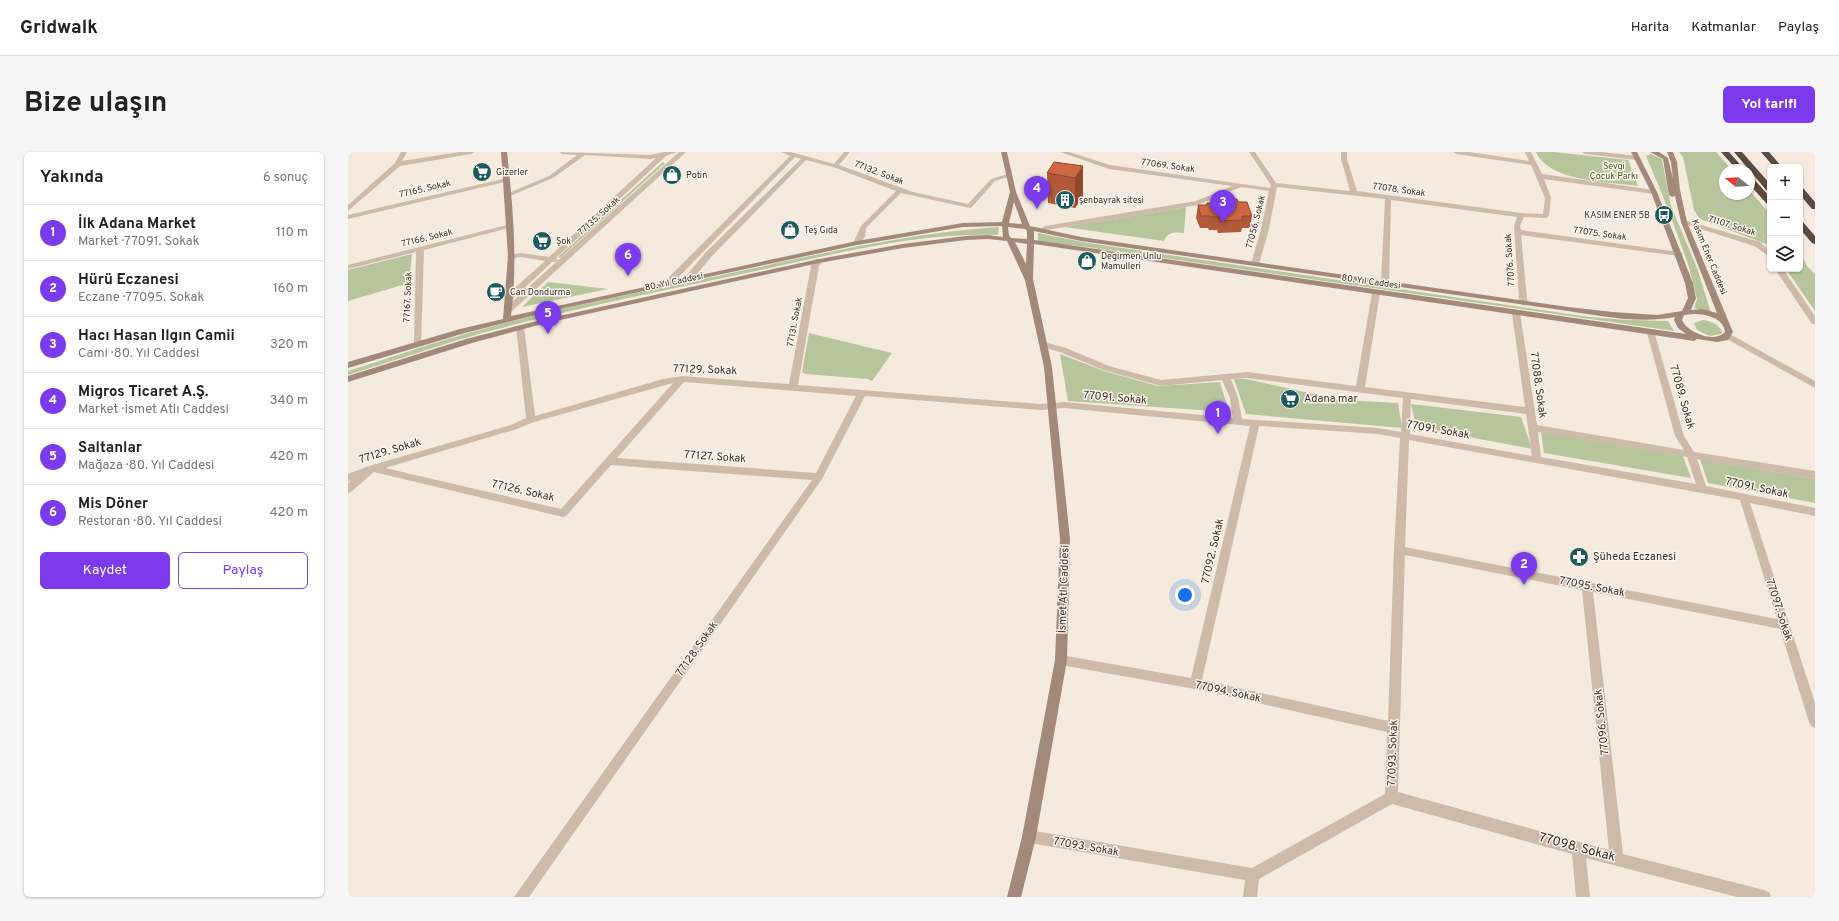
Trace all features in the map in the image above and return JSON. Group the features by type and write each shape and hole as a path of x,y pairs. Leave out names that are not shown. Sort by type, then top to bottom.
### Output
{"highway":[{"path":"1725,152 1736,164"},
{"path":"1738,152 1767,186"},
{"path":"1764,152 1775,164"},
{"path":"1755,186 1768,200"},
{"path":"1803,193 1815,207"},
{"path":"1803,227 1815,241"},
{"path":"1802,236 1815,249"}],"main road":[{"path":"504,152 511,226 510,296 507,319"},
{"path":"1004,152 1008,176 1027,227"},
{"path":"1653,152 1663,156 1666,159 1670,189 1679,221 1687,231"},
{"name":"Kasım Ener Caddesi","path":"1670,152 1674,162 1677,190 1684,222 1724,322 1729,327 1730,332 1728,336"},
{"path":"1643,153 1642,156 1670,220 1670,229"},
{"path":"1635,155 1654,192 1670,229 1689,283 1692,298 1684,312 1678,316 1677,320 1685,330 1691,334 1709,340 1724,339 1728,336"},
{"path":"1005,224 1013,192"},
{"name":"80. Yıl Caddesi","path":"348,366 418,344 507,319 668,283 857,243 964,225 995,223 1027,227 1081,238 1525,303 1626,316 1660,317 1693,310 1710,314 1724,322"},
{"name":"İsmet Atlı Caddesi","path":"1005,224 1005,235 1015,245 1029,279 1044,345 1048,367 1065,539 1061,660 1029,837 1014,897"},
{"name":"İsmet Atlı Caddesi","path":"1027,227 1031,230 1029,279"},
{"name":"80. Yıl Caddesi","path":"348,379 469,341 520,328 819,262 903,246 966,238 988,237 1074,248 1651,333 1709,340"}],"street":[{"path":"348,208 398,164 404,152"},
{"path":"398,164 471,152"},
{"path":"562,152 586,152 651,157 674,152"},
{"path":"508,195 551,176 586,152"},
{"name":"77135. Sokak","path":"509,309 683,152"},
{"name":"77132. Sokak","path":"784,152 835,166 899,191 970,206 993,180 1008,176"},
{"path":"835,166 847,152"},
{"name":"77069. Sokak","path":"1063,152 1109,167 1241,185 1274,187"},
{"path":"1252,152 1274,187"},
{"path":"1344,152 1344,159 1354,192"},
{"path":"1456,152 1533,163"},
{"path":"1528,152 1540,176 1654,192"},
{"path":"1585,152 1635,155"},
{"name":"77135. Sokak","path":"510,296 664,154"},
{"path":"668,283 794,155"},
{"path":"688,279 709,254 805,158"},
{"name":"77078. Sokak","path":"1274,187 1354,192 1522,215 1546,216 1548,198 1540,176"},
{"name":"77165. Sokak","path":"348,217 506,180"},
{"path":"1042,231 1045,228 1198,203 1241,185"},
{"name":"77056. Sokak","path":"1255,264 1265,229 1274,187"},
{"path":"857,243 863,227 899,191"},
{"path":"1385,283 1388,197"},
{"name":"77076. Sokak","path":"1522,215 1517,226 1523,298 1525,303"},
{"name":"71107. Sokak","path":"1684,222 1757,244 1767,252"},
{"name":"77166. Sokak","path":"348,267 511,226"},
{"name":"77075. Sokak","path":"1518,232 1679,254"},
{"name":"77167. Sokak","path":"418,344 420,250"},
{"path":"511,257 521,255 562,261"},
{"name":"77131. Sokak","path":"792,387 815,266 819,262"},
{"path":"1781,272 1815,322"},
{"path":"1360,389 1376,293"},
{"name":"77088. Sokak","path":"1516,313 1537,460"},
{"path":"520,328 531,420"},
{"name":"77089. Sokak","path":"1651,333 1680,436 1691,454 1702,488"},
{"path":"1728,336 1815,385"},
{"path":"1044,345 1063,350 1106,368 1161,383 1247,375 1530,411"},
{"path":"1225,376 1234,398 1238,422"},
{"name":"77129. Sokak","path":"348,478 372,468 514,427 531,420 663,382 682,379 1052,407"},
{"name":"77126. Sokak","path":"372,468 563,513 682,379"},
{"name":"77128. Sokak","path":"521,897 819,477 862,393"},
{"name":"77093. Sokak","path":"1029,837 1253,875 1391,797 1399,550 1407,395"},
{"name":"77091. Sokak","path":"1052,407 1064,405 1238,422 1378,431 1702,488 1815,512"},
{"name":"77092. Sokak","path":"1194,684 1255,423"},
{"path":"1533,428 1815,475"},
{"name":"77127. Sokak","path":"609,461 819,477"},
{"path":"348,489 372,468"},
{"name":"77097. Sokak","path":"1744,498 1815,722"},
{"name":"77095. Sokak","path":"1399,550 1784,625"},
{"name":"77096. Sokak","path":"1587,586 1617,859"},
{"name":"77094. Sokak","path":"1061,660 1194,684 1394,728"},
{"name":"77098. Sokak","path":"1391,797 1578,849 1764,897"},
{"path":"1578,849 1582,897"},
{"path":"1250,897 1253,875"}],"green space":[{"name":"Sevgi Çocuk Parkı","path":"1536,152 1553,152 1628,160 1638,186 1581,179 1567,175 1553,169 1543,162"},
{"path":"1679,152 1716,152 1727,164 1719,164 1719,200 1755,200 1755,197 1767,211 1767,245 1700,219 1694,210 1683,157"},
{"path":"1651,154 1662,159 1671,206 1697,268 1711,313 1694,308 1697,299 1689,267 1667,206 1646,156"},
{"path":"663,162 665,163 560,258 558,257"},
{"path":"1186,207 1184,233 1169,234 1164,241 1064,227"},
{"path":"999,227 998,235 936,237 874,246 582,308 482,333 348,375 348,371 449,339 575,306 864,245 931,234"},
{"path":"1038,233 1088,243 1589,317 1668,321 1674,331 1087,247 1038,242"},
{"path":"412,254 409,283 348,301 348,270"},
{"path":"1803,258 1807,266 1815,274 1815,311 1788,272 1803,272"},
{"path":"548,282 608,289 522,307"},
{"path":"1703,320 1717,325 1721,329 1721,334 1710,336 1697,330 1694,323"},
{"path":"809,333 892,353 872,381 868,379 805,374 802,372"},
{"path":"1060,354 1104,371 1158,386 1220,382 1229,412 1068,401"},
{"path":"1234,379 1246,379 1340,400 1398,403 1402,428 1246,414"},
{"path":"1411,404 1521,417 1532,449 1416,427"},
{"path":"1541,432 1683,456 1691,478 1544,453"},
{"path":"1700,459 1815,479 1815,503 1708,483"}],"building":[{"path":"1054,162 1083,166 1075,178 1047,173"},
{"path":"1237,199 1238,202 1247,202 1252,216 1242,216 1243,220 1220,221 1219,217 1201,216 1198,205 1207,205 1207,203 1212,203 1211,200"}],"place":[{"name":"Gizerler","path":"482,172"},
{"name":"Potin","path":"672,175"},
{"name":"şenbayrak sitesi","path":"1065,200"},
{"name":"Migros Ticaret A.Ş.","path":"1037,209"},
{"name":"KASIM ENER 5B","path":"1664,215"},
{"name":"Hacı Hasan Ilgın Camii","path":"1223,223"},
{"name":"Teş Gıda","path":"790,230"},
{"name":"Şok","path":"542,241"},
{"name":"Degirmen Unlu Mamulleri","path":"1087,261"},
{"name":"Mis Döner","path":"628,276"},
{"name":"Can Dondurma","path":"496,292"},
{"name":"Saltanlar","path":"548,334"},
{"name":"Adana mar","path":"1290,399"},
{"name":"İlk Adana Market","path":"1218,434"},
{"name":"Şüheda Eczanesi","path":"1579,557"},
{"name":"Hürü Eczanesi","path":"1524,585"}]}
